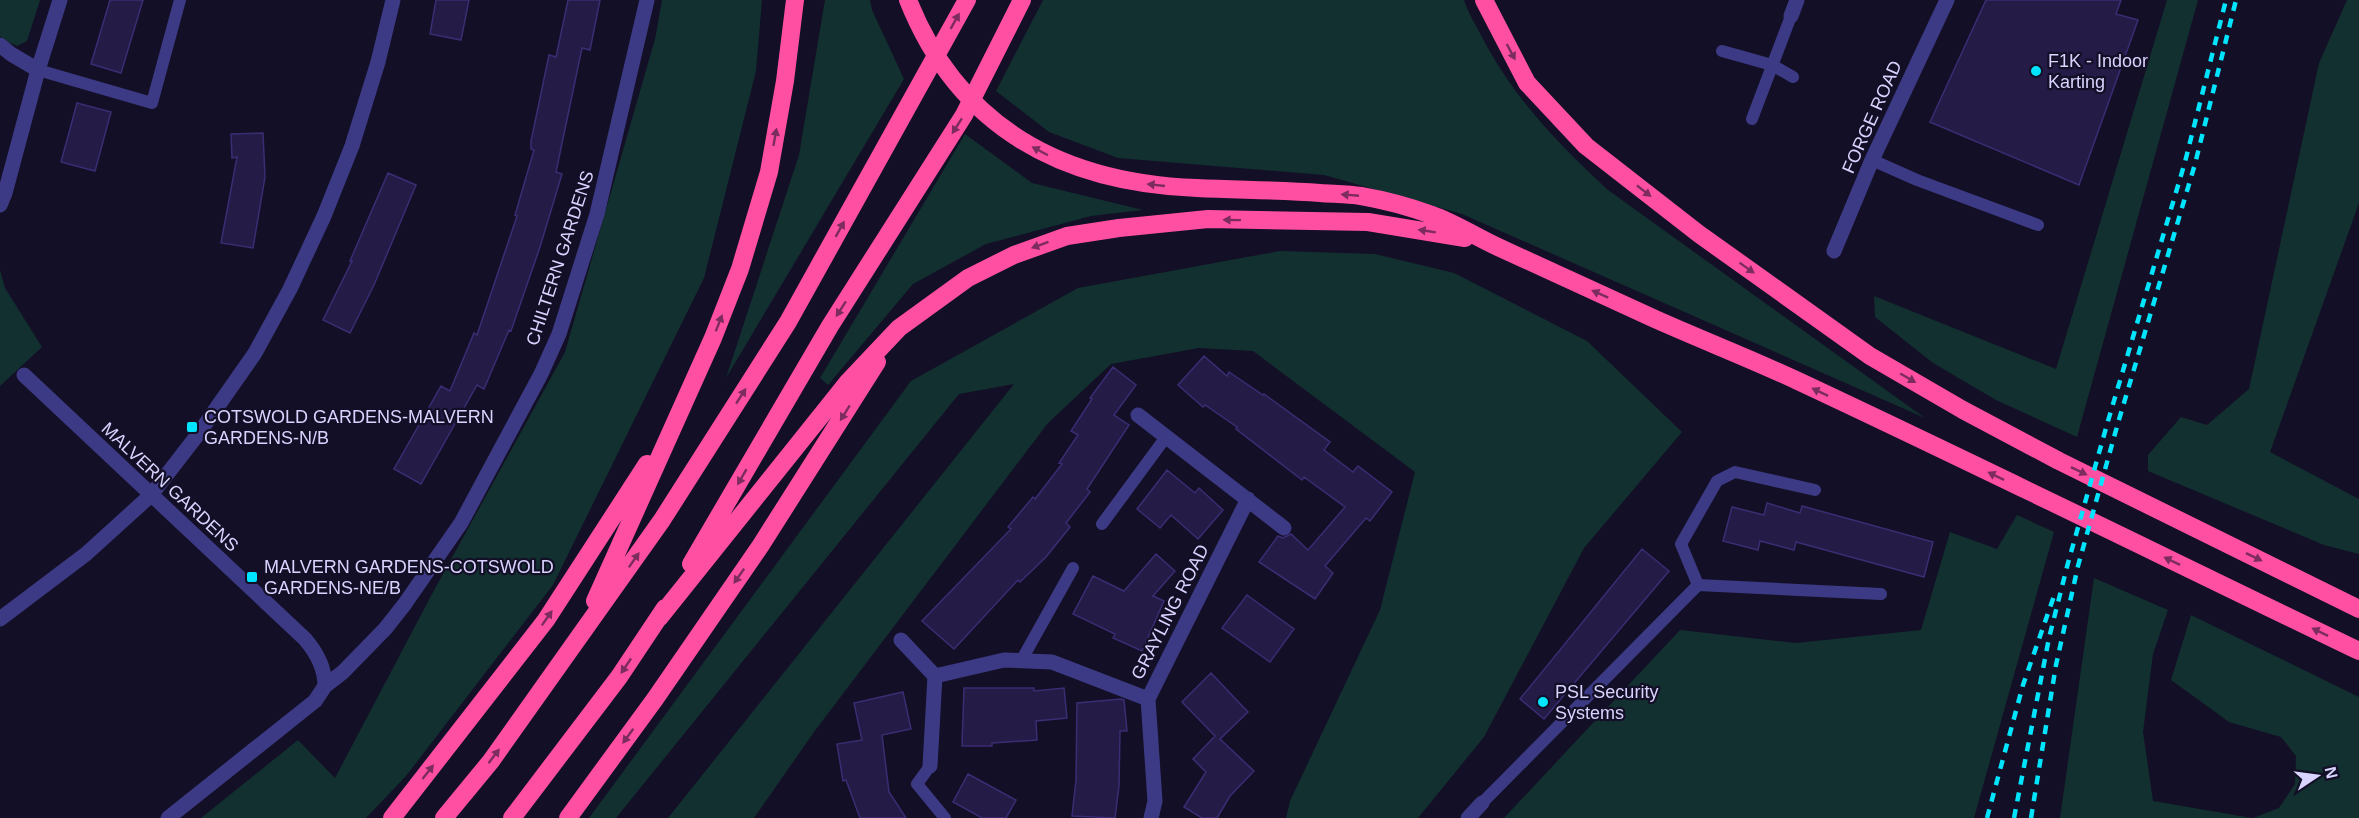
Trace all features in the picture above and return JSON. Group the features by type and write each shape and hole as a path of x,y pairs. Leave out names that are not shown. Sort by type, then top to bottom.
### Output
{"highway":[{"path":"577,642 714,338 740,269 764,190 785,81 795,0"},
{"path":"908,0 924,36 944,68 968,97 995,122 1025,144 1058,161 1094,174 1133,183 1359,196 1434,215 1484,241 1653,318 1794,379 2359,651"},
{"path":"444,818 491,761 662,520 788,322 967,0"},
{"path":"512,818 619,677 659,618 830,326 964,115 1022,0"},
{"path":"1484,0 1527,83 1586,146 1699,234 1870,356 1963,410 2059,461 2359,609"},
{"path":"659,618 848,382 899,328 968,278 1014,255 1067,236 1208,219 1368,222 1484,241"},
{"path":"568,818 655,699 761,545 899,328"},
{"path":"392,818 546,620 679,415"}],"street":[{"path":"0,205 60,0"},
{"path":"0,619 86,554 151,495 199,433 255,353 291,289 352,146 378,62 393,0"},
{"name":"CHILTERN GARDENS","path":"168,818 307,708 325,686 343,672 385,629 461,523 541,374 559,334 597,214 647,0"},
{"path":"1791,16 1797,0"},
{"name":"FORGE ROAD","path":"1834,251 1872,160 1947,0"},
{"path":"0,45 38,70"},
{"name":"MALVERN GARDENS","path":"24,375 305,639 315,651 322,666 325,686"},
{"path":"1138,416 1284,528"},
{"name":"GRAYLING ROAD","path":"1151,818 1155,801 1148,699 1248,499"},
{"path":"901,640 935,676 930,766"},
{"path":"935,676 1004,660 1052,662 1148,699"},
{"path":"1468,818 1482,802"}],"lane":[{"path":"38,70 152,103 180,0"},
{"path":"1752,119 1791,16"},
{"path":"1722,51 1772,65 1794,77"},
{"path":"1872,160 1917,180 2038,225"},
{"path":"1102,524 1166,436"},
{"path":"1698,585 1681,544 1717,481 1735,472 1815,490"},
{"path":"1021,661 1073,568"},
{"path":"1482,802 1698,585 1881,594"},
{"path":"930,766 917,784 945,818"}],"green space":[{"path":"0,0 40,0 27,41 17,46 0,36"},
{"path":"662,0 762,0 756,71 704,278 553,585 406,776 366,818 201,818 298,740 335,778 432,594 565,352 655,39"},
{"path":"825,0 870,0 872,10 904,79 726,378 799,155"},
{"path":"1043,0 1464,0 1494,59 1522,100 1554,137 1608,190 1925,418 1462,214 1324,175 1118,158 1049,132 996,91"},
{"path":"2167,0 2198,0 2077,437 1996,400 1933,363 1875,317 1874,296 2056,369"},
{"path":"2347,0 2359,0 2359,203 2270,452 2359,499 2359,554 2324,545 2148,471 2148,455 2181,417 2207,425 2249,389 2319,63"},
{"path":"965,134 1032,183 1143,210 1091,216 986,244 913,284 828,385 820,378"},
{"path":"1280,251 1375,254 1454,273 1587,341 1682,432 1584,548 1484,737 1418,818 1286,818 1290,801 1380,610 1415,472 1253,351 1199,348 1111,364 1048,423 814,732 754,818 668,818 1014,384 959,394 616,818 589,818 911,381 1078,288"},
{"path":"0,270 5,288 42,347 0,386"},
{"path":"2017,515 2054,532 1974,818 1504,818 1680,630 1796,643 1921,630 1950,532 1997,549"},
{"path":"2094,578 2168,610 2153,654 2143,732 2153,801 2252,818 2060,818"},
{"path":"2191,615 2359,697 2359,818 2253,818 2279,808 2295,784 2296,756 2281,737 2229,722 2171,680"}],"building":[{"path":"110,0 143,0 121,73 91,64"},
{"path":"436,0 469,0 461,40 430,34"},
{"path":"568,0 600,0 590,50 582,48 556,172 562,174 540,247 511,331 509,330 484,389 477,385 421,484 394,469 441,386 450,391 474,333 477,335 517,216 515,215 534,150 531,149 531,141 549,55 556,57"},
{"name":"F1K - Indoor Karting","path":"1986,0 2121,0 2116,14 2138,20 2079,185 1930,122"},
{"path":"77,103 111,112 95,171 61,162"},
{"path":"263,133 265,177 253,248 221,243 237,157 232,158 231,134"},
{"path":"388,173 416,185 374,285 350,333 323,320 352,261 350,261"},
{"path":"1204,356 1227,376 1229,372 1264,394 1330,442 1324,450 1353,472 1358,466 1392,492 1370,521 1366,518 1325,566 1333,573 1315,599 1259,562 1278,536 1283,538 1291,534 1308,550 1345,507 1304,477 1302,480 1236,429 1237,427 1205,405 1203,407 1178,385"},
{"path":"1113,367 1136,385 1114,415 1129,425 1087,489 1090,492 1066,523 1070,527 1046,557 1020,582 1018,580 954,649 922,621 1011,529 1008,527 1033,497 1035,499 1062,464 1059,463 1078,435 1071,431 1092,399 1090,398"},
{"path":"1167,470 1195,493 1199,488 1223,510 1198,539 1171,515 1160,528 1137,509"},
{"path":"1767,503 1800,513 1802,506 1933,542 1924,577 1796,542 1794,550 1760,541 1758,550 1723,541 1732,507 1764,515"},
{"path":"1642,549 1669,571 1544,719 1520,699"},
{"path":"1156,554 1175,571 1153,596 1164,601 1142,651 1113,638 1115,634 1073,614 1093,576 1124,591"},
{"path":"1247,595 1294,629 1270,662 1222,628"},
{"path":"1211,673 1248,712 1220,739 1254,771 1230,796 1217,818 1202,818 1184,807 1206,772 1193,759 1215,736 1182,702"},
{"path":"964,688 1034,688 1034,691 1064,688 1067,718 1036,721 1037,740 992,743 992,746 962,746"},
{"path":"903,692 911,729 882,735 889,792 906,818 860,818 846,780 843,781 837,744 862,740 854,703"},
{"path":"1124,700 1127,731 1120,731 1119,786 1115,818 1072,816 1076,780 1077,703"},
{"path":"968,774 1016,800 1006,818 982,818 953,802"}],"railway":[{"path":"2014,818 2049,638 2068,563 2185,162 2226,0"},
{"path":"2031,818 2056,665 2078,566 2195,164 2236,0"},
{"path":"1987,818 2023,685 2054,596"}],"place":[{"name":"F1K - Indoor Karting","path":"2036,71"},
{"name":"COTSWOLD GARDENS-MALVERN GARDENS-N/B","path":"192,427"},
{"name":"MALVERN GARDENS-COTSWOLD GARDENS-NE/B","path":"252,577"},
{"name":"PSL Security Systems","path":"1543,702"}]}
